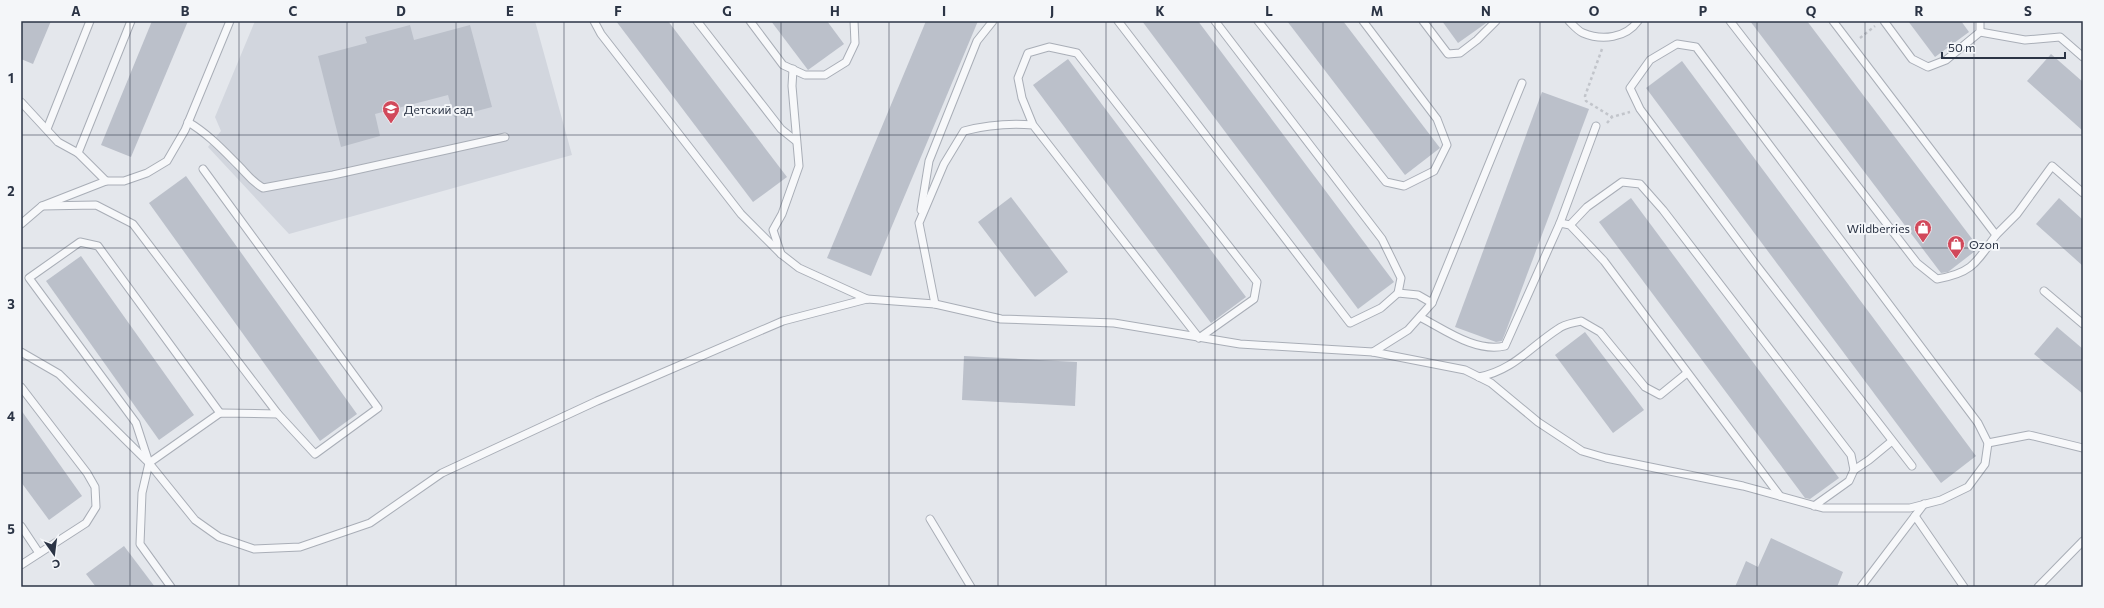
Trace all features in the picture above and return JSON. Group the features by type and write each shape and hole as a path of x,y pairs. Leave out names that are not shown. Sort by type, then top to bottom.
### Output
{"lane":[{"path":"47,129 90,21"},
{"path":"78,153 131,21"},
{"path":"21,224 42,206 106,181 124,181 147,173 167,161 188,122 230,21"},
{"path":"594,21 601,34 741,214 781,254 799,268 867,299"},
{"path":"697,21 780,129 796,141"},
{"path":"750,21 783,65 805,75 825,75 846,62 855,43 854,21"},
{"path":"935,304 919,223 930,162 977,41 993,21"},
{"path":"1118,21 1350,323 1381,308 1398,293 1401,278 1382,239 1215,21"},
{"path":"1258,21 1386,182 1404,186 1434,172 1447,145 1437,119 1363,21"},
{"path":"1423,21 1448,54 1460,53 1477,40 1496,21"},
{"path":"1569,21 1582,33 1605,38 1620,35 1634,27 1638,21"},
{"path":"1730,21 1917,263 1937,279 1954,276 1975,265 1996,235 2017,214 2052,166 2083,193"},
{"path":"1833,21 1996,235"},
{"path":"1883,21 1912,59 1928,67 1946,60 1980,32 2025,40 2060,37 2083,57"},
{"path":"1980,21 1980,32"},
{"path":"21,352 59,374 149,463 195,520 219,537 254,549 300,547 370,523 442,473 598,401 783,321 867,299 935,304 1001,319 1114,323 1240,344 1373,352 1465,370 1491,383 1538,422 1582,451 1606,458 1743,486 1823,508 1910,508 1941,500 1968,487 1985,464 1988,444 1978,423 1696,47 1677,44 1650,60 1630,88 1640,109 1757,266 1912,466"},
{"path":"1049,47 1077,53 1257,282 1254,299 1200,338 1033,125 1022,98 1018,78 1028,53 1049,47"},
{"path":"781,254 772,230 782,214 799,166 792,86 793,69"},
{"path":"1373,352 1408,330 1432,304 1522,83"},
{"path":"21,102 58,142 78,153 106,181"},
{"path":"188,122 202,130 240,166 252,181 263,188 333,175 505,137"},
{"path":"919,223 944,164 964,130 1011,123 1033,125"},
{"path":"1420,317 1475,344 1494,349 1506,346 1560,223 1596,126"},
{"path":"42,206 96,205 133,224 278,414 315,454 378,408 203,169"},
{"path":"1570,225 1587,207 1622,182 1640,184 1663,210 1851,455 1854,470"},
{"path":"1560,223 1570,225 1604,261 1780,496"},
{"path":"171,587 140,544 142,493 149,463 136,423 29,278 80,242 98,246 220,413"},
{"path":"2044,291 2083,324"},
{"path":"1398,293 1418,295 1432,304"},
{"path":"1479,377 1490,375 1522,358 1559,328 1581,321 1600,332 1645,387 1660,396 1687,373"},
{"path":"21,387 87,473 95,487 96,507 86,523 21,565"},
{"path":"149,463 220,413 278,414"},
{"path":"1988,444 2029,435 2083,448"},
{"path":"1814,506 1849,482 1854,470 1892,441"},
{"path":"1861,587 1924,504"},
{"path":"1915,516 1964,587"},
{"path":"930,519 971,587"},
{"path":"21,526 39,553"},
{"path":"2038,587 2083,541"}],"path":[{"path":"1851,45 1883,21"},
{"path":"1605,38 1585,96 1586,101 1612,117 1640,109"}],"shaded area":[{"name":"Детский сад","path":"255,21 535,21 572,155 289,234 208,147 221,131 215,117"}],"building":[{"path":"21,21 51,21 33,64 21,59"},
{"path":"152,21 188,21 131,157 101,145"},
{"path":"616,21 668,21 787,177 753,202"},
{"path":"771,21 827,21 844,44 808,70"},
{"path":"926,21 978,21 871,276 827,258"},
{"path":"1142,21 1198,21 1394,282 1358,309"},
{"path":"1287,21 1343,21 1440,148 1405,175"},
{"path":"1442,21 1489,21 1458,43"},
{"path":"1750,21 1807,21 1979,248 1948,272 1941,273"},
{"path":"1908,21 1961,21 1969,32 1935,57"},
{"path":"410,25 414,40 470,25 492,107 454,117 448,95 375,114 380,136 341,147 318,56 367,43 365,37"},
{"path":"2051,54 2083,82 2083,131 2027,81"},
{"path":"1068,59 1246,297 1211,323 1033,85"},
{"path":"1682,61 1976,456 1941,483 1646,88"},
{"path":"1542,92 1589,109 1506,331 1502,341 1496,342 1455,327"},
{"path":"186,176 357,414 320,441 149,203"},
{"path":"1011,197 1068,272 1035,297 978,222"},
{"path":"1631,198 1839,478 1810,499 1805,498 1599,222"},
{"path":"2059,198 2083,220 2083,266 2036,224"},
{"path":"81,256 194,415 159,440 46,281"},
{"path":"2057,327 2083,349 2083,394 2034,354"},
{"path":"1585,332 1644,410 1613,433 1555,355"},
{"path":"964,356 1077,362 1075,406 962,400"},
{"path":"21,410 82,496 49,520 21,482"},
{"path":"1771,538 1843,572 1837,587 1735,587 1746,561 1758,567"},
{"path":"124,546 155,587 96,587 86,574"}],"place":[{"name":"Детский сад","path":"391,124"},
{"name":"Wildberries","path":"1923,243"},
{"name":"Ozon","path":"1956,259"}]}
